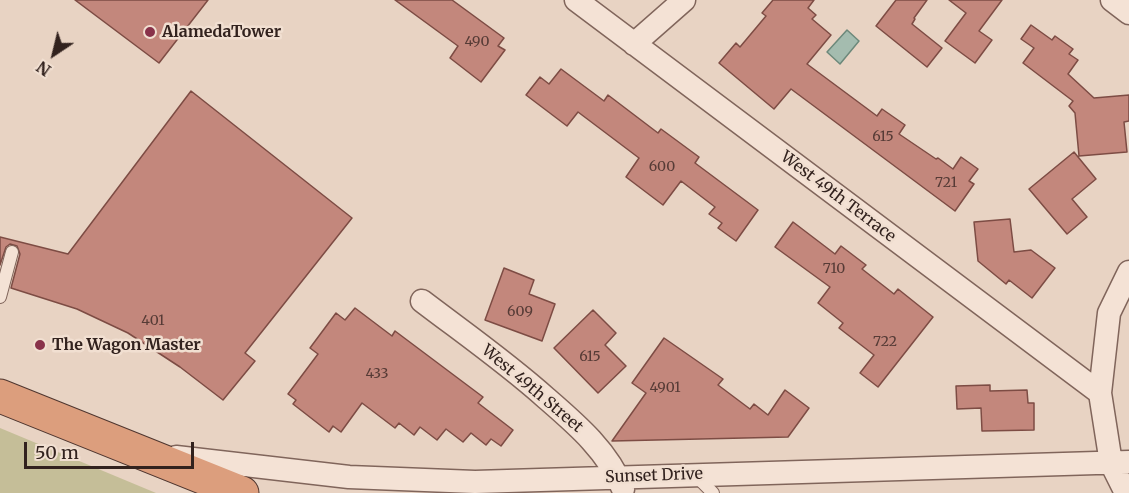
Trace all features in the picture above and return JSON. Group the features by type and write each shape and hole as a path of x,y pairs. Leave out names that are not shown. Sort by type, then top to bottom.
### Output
{"highway":[{"path":"0,396 242,493"}],"street":[{"name":"West 49th Terrace","path":"576,0 1100,393"},
{"path":"634,44 684,0"},
{"path":"1112,0 1129,13"},
{"path":"1126,493 1120,462 1100,393 1109,313 1129,272"},
{"name":"West 49th Street","path":"422,301 520,375 583,430 621,485"},
{"name":"Sunset Drive","path":"145,454 349,477 621,485 695,475 1120,462"}],"lane":[{"path":"0,297 12,252"},
{"path":"695,475 713,493"}],"shaded area":[{"path":"847,30 859,41 840,64 827,52"},
{"path":"0,428 156,493 0,493"}],"building":[{"name":"AlamedaTower","path":"75,0 208,0 159,63"},
{"path":"395,0 452,0 504,38 498,46 505,50 481,82 450,58 458,46"},
{"path":"773,0 814,0 808,8 816,15 812,19 831,35 807,64 877,116 882,109 905,125 899,134 936,159 938,158 953,169 961,157 978,169 969,181 974,184 955,211 791,89 774,109 719,63 736,43 740,47 766,16 762,13"},
{"path":"896,0 927,0 912,24 942,48 927,67 876,26"},
{"path":"949,0 1002,0 979,31 992,40 975,63 945,41 966,13"},
{"path":"1031,25 1052,40 1055,36 1073,49 1069,54 1078,60 1068,74 1094,98 1129,95 1129,121 1124,122 1127,152 1079,156 1075,113 1069,106 1073,101 1023,63 1034,48 1021,39"},
{"path":"561,69 604,101 608,95 658,133 661,129 699,157 695,163 758,210 736,241 718,228 722,223 709,214 715,207 681,181 663,205 626,177 639,158 578,112 567,126 526,95 540,77 549,84"},
{"path":"191,91 352,218 245,353 255,361 223,400 180,367 128,333 77,309 11,288 20,254 17,246 10,244 6,247 0,265 0,237 68,254"},
{"path":"1074,152 1096,179 1072,199 1087,217 1067,234 1029,189"},
{"path":"1010,219 1014,252 1031,250 1055,268 1032,298 1009,280 1006,284 978,261 974,222"},
{"path":"793,222 835,254 841,246 866,265 862,269 894,294 898,289 933,317 878,387 860,373 874,355 839,328 843,323 818,303 830,287 775,247"},
{"path":"504,268 534,280 529,294 555,304 542,341 485,320"},
{"path":"355,308 392,336 395,331 483,397 478,403 513,430 501,446 491,439 486,445 471,433 463,442 446,429 437,440 420,427 414,435 399,423 395,428 362,403 341,432 333,426 329,432 293,404 296,400 288,394 318,354 310,348 336,313 345,320"},
{"path":"593,310 616,333 605,345 626,366 598,393 554,348"},
{"path":"664,338 723,379 718,385 750,409 754,404 768,415 785,390 809,408 788,437 612,441 646,393 632,383"},
{"path":"990,385 990,391 1027,390 1028,403 1034,403 1034,430 982,431 981,408 957,409 956,386"}],"place":[{"name":"AlamedaTower","path":"150,32"},
{"name":"The Wagon Master","path":"40,345"}]}
